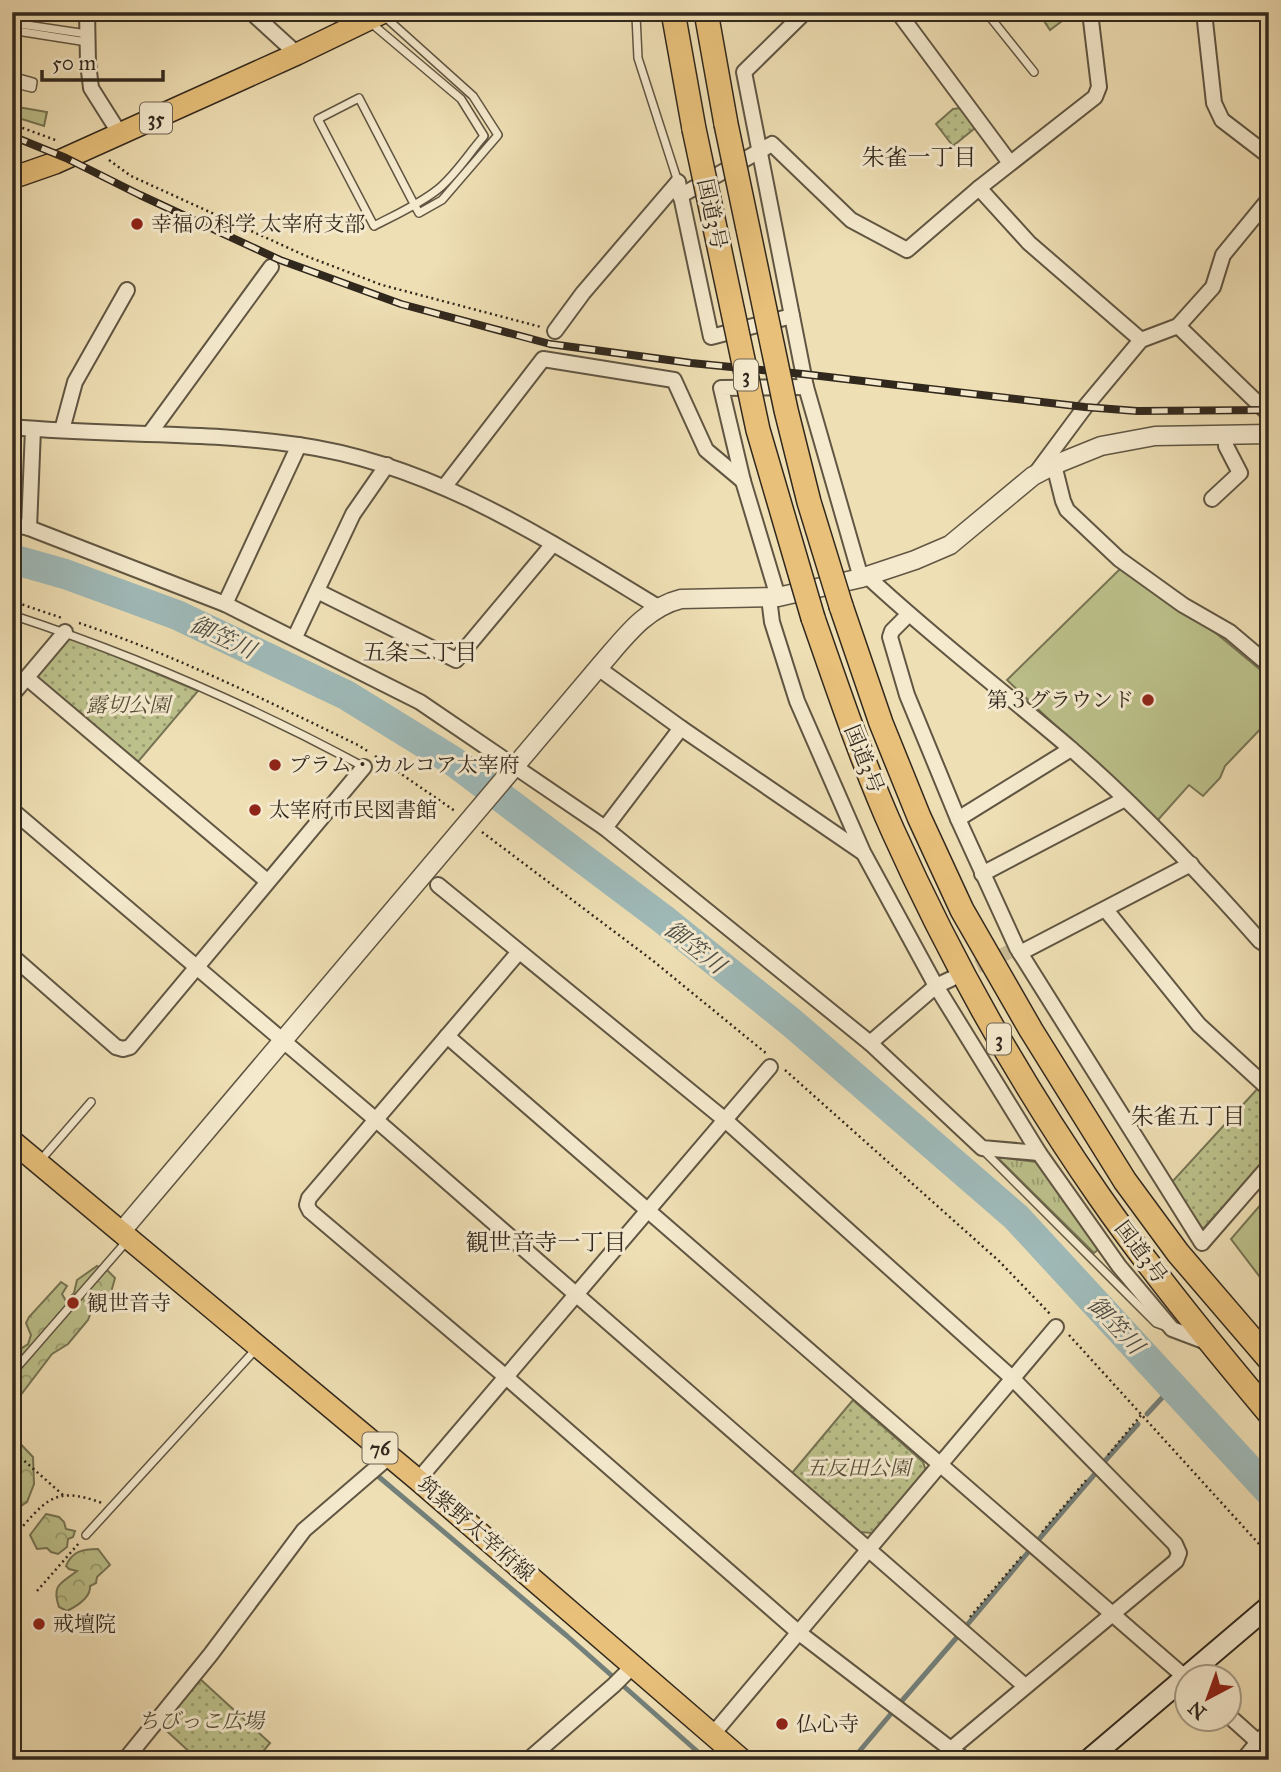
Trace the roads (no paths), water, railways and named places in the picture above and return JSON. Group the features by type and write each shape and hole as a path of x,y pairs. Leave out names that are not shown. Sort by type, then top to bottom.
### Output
{"highway":[{"name":"国道3号","path":"706,12 726,124 786,410 809,502 881,723 919,817 976,934 1031,1030 1125,1181 1178,1252 1269,1359"},
{"name":"国道3号","path":"673,14 694,129 758,430 813,618 851,727 893,831 1004,1048 1100,1197 1212,1345 1269,1413"}],"main road":[{"name":"35","path":"12,178 55,163 298,54 366,17"},
{"name":"筑紫野太宰府線","path":"12,1141 418,1480 623,1676 713,1734 742,1760"},
{"path":"1202,1664 1269,1606"},
{"path":"1088,1760 1172,1690"}],"street":[{"path":"87,12 91,88 120,134"},
{"path":"251,12 298,54"},
{"path":"806,12 744,72 806,387 864,577 1071,749 1125,799 1266,941"},
{"path":"898,12 1010,163"},
{"path":"555,331 583,293 679,189 772,144 851,220 907,250 979,188 1095,97 1099,86 1090,12"},
{"path":"1204,12 1214,103 1222,120 1269,156"},
{"path":"979,188 1029,243 1141,340"},
{"path":"679,189 711,337 792,317"},
{"path":"1033,477 1085,407 1141,340 1178,326 1213,287 1223,255 1269,199"},
{"path":"149,433 271,267"},
{"path":"62,430 75,382 127,290"},
{"path":"1178,326 1269,414"},
{"path":"445,486 543,359 674,380 706,450 743,481"},
{"path":"806,387 720,388 774,598 772,622 797,701 863,852 936,986 1040,1153 1119,1266 1172,1329 1212,1345"},
{"path":"12,427 149,433 299,445 387,465 445,486 553,544 658,607"},
{"path":"29,528 33,429"},
{"path":"1212,499 1240,473 1226,446 1226,434"},
{"path":"125,1235 282,1041 430,879 514,768 598,668 640,621 658,607 669,602 696,598 774,598 864,577 915,560 950,545 1033,477 1054,465 1101,446 1155,436 1269,434"},
{"path":"225,604 299,445"},
{"path":"295,637 353,514 387,465"},
{"path":"1054,465 1067,510 1119,559 1184,605 1230,632 1263,660 1269,655"},
{"path":"12,524 29,528 225,604 420,702 605,828 870,1043 982,1148 1040,1153"},
{"path":"317,591 456,660 553,544"},
{"path":"908,615 892,631 890,637 907,695 1015,951 1202,1243 1269,1166"},
{"path":"12,695 65,632"},
{"path":"598,668 863,852"},
{"path":"27,678 267,881"},
{"path":"605,828 681,728"},
{"path":"958,819 1071,749"},
{"path":"12,956 116,1047 130,1047 364,766"},
{"path":"982,874 1125,799"},
{"path":"12,810 375,1119 1025,1686"},
{"path":"1015,951 1106,910 1191,864"},
{"path":"430,879 724,1119 1011,1377 1175,1544 1179,1553 1176,1561 951,1749"},
{"path":"1106,910 1199,1025 1269,1089"},
{"path":"518,953 309,1198 307,1205 310,1211 506,1377 798,1632 965,1760"},
{"path":"870,1043 936,986 951,979"},
{"path":"447,1036 1172,1666"},
{"path":"418,1480 773,1064"},
{"path":"713,1734 1011,1377 1058,1325"},
{"path":"125,1760 211,1654 304,1530 390,1456"},
{"path":"528,1760 623,1676"},
{"path":"1242,1728 1258,1742"},
{"path":"1243,1760 1269,1731"}],"lane":[{"path":"631,12 636,16 638,58 679,189"},
{"path":"986,12 1034,72"},
{"path":"366,17 461,99 484,136 438,189 414,204 374,226 318,119 359,98 414,204 419,213 442,200 498,135 473,96 366,17"},
{"path":"12,29 13,23 87,38"},
{"path":"12,53 17,31 87,38"},
{"path":"12,76 33,82 32,88 12,83"},
{"path":"12,615 65,632 206,687 364,766"},
{"path":"39,1162 91,1102"},
{"path":"982,1148 1156,1323 1172,1329"},
{"path":"12,1373 125,1235"},
{"path":"86,1535 257,1347"}],"waterway":[{"path":"326,12 335,20"},
{"name":"御笠川","path":"12,559 65,574 177,615 346,695 453,761 663,919 792,1023 1016,1217 1269,1491"},
{"path":"1147,1414 1172,1387"},
{"path":"1104,1462 1138,1424"},
{"path":"1040,1538 1094,1475"},
{"path":"379,1477 567,1636 707,1760"},
{"path":"967,1625 1030,1550"},
{"path":"900,1703 958,1636"},
{"path":"852,1760 890,1715"}],"tunnel":[{"path":"958,975 1009,952"}],"railway":[{"path":"12,136 66,158 280,260 401,304 550,344 691,363 1085,407 1137,411 1269,410"}],"place":[{"name":"幸福の科学 太宰府支部","path":"137,224"},
{"name":"第３グラウンド","path":"1148,700"},
{"name":"プラム・カルコア太宰府","path":"275,765"},
{"name":"太宰府市民図書館","path":"255,810"},
{"name":"観世音寺","path":"73,1303"},
{"name":"戒壇院","path":"39,1624"},
{"name":"仏心寺","path":"782,1724"}],"district":[{"name":"朱雀一丁目","path":"919,157"},
{"name":"五条二丁目","path":"420,652"},
{"name":"朱雀五丁目","path":"1188,1116"},
{"name":"観世音寺一丁目","path":"546,1242"}],"park label":[{"name":"露切公園","path":"128,705"},
{"name":"五反田公園","path":"858,1468"},
{"name":"ちびっこ広場","path":"201,1721"}]}
